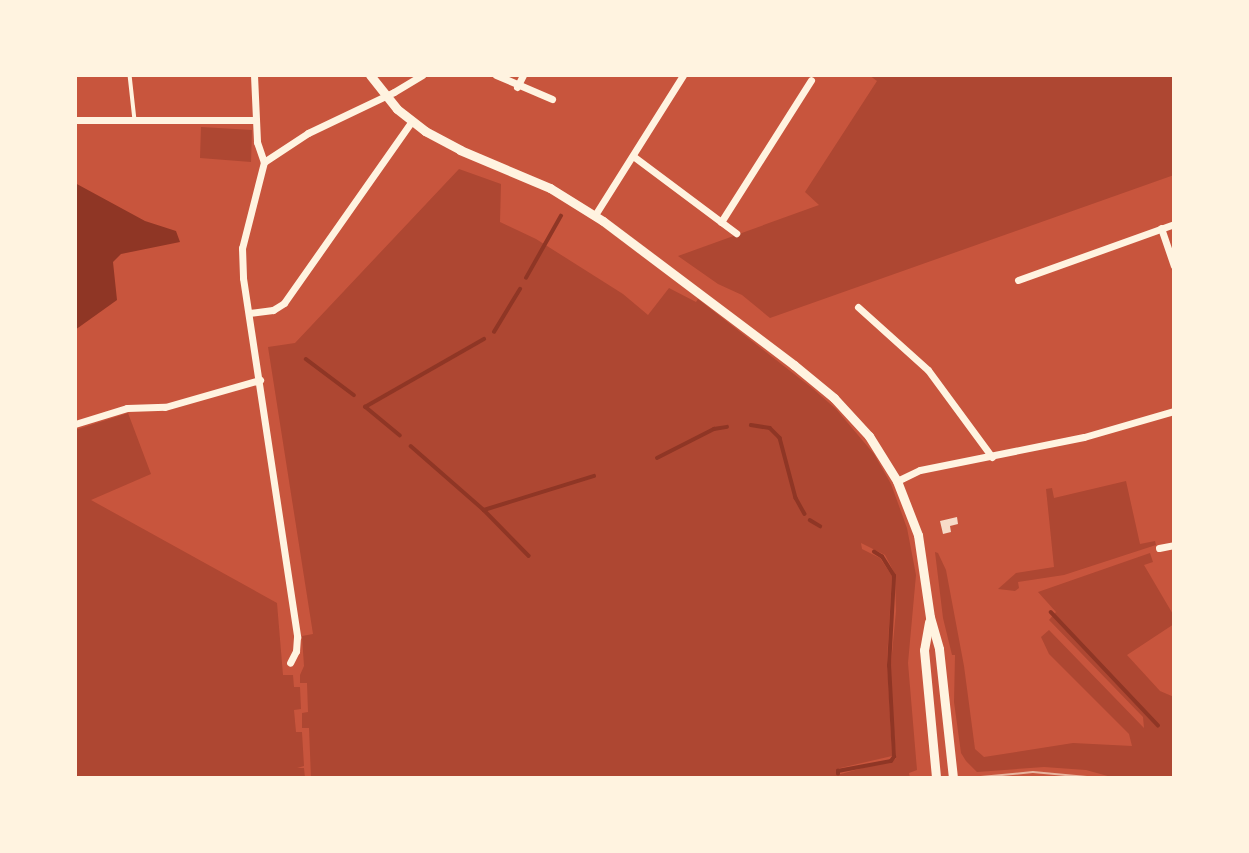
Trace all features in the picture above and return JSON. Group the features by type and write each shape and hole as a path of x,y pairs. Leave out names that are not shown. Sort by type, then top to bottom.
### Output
{"street":[{"path":"254,75 258,153 264,163"},
{"path":"370,75 385,96 412,121 450,145 550,188 595,215 834,398 869,436 897,481 921,547 930,617 939,649 953,778"},
{"path":"290,663 296,651 297,637 248,313 242,248 264,163 308,133 422,75"},
{"path":"496,75 517,87 552,99"},
{"path":"517,87 523,75"},
{"path":"595,215 683,75"},
{"path":"720,222 811,80"},
{"path":"75,120 256,120"},
{"path":"248,313 273,310 284,303 412,121"},
{"path":"633,156 736,233"},
{"path":"1018,279 1174,223"},
{"path":"1161,228 1174,266"},
{"path":"858,307 928,370 992,457"},
{"path":"75,424 127,408 164,407 260,380"},
{"path":"897,481 920,470 992,457 1131,425 1174,411"},
{"path":"1160,548 1174,545"},
{"path":"930,617 924,650 936,778"}],"lane":[{"path":"130,75 135,120"}],"shaded area":[{"path":"869,75 1174,75 1174,175 770,318 742,295 718,284 678,256 819,205 805,192 877,81"},
{"path":"201,127 252,130 251,162 200,158"},
{"path":"459,169 501,184 500,222 536,239 623,294 648,315 669,288 696,302 698,299 836,409 874,454 891,484 907,528 916,575 908,663 917,770 909,773 910,778 311,778 309,728 302,728 302,713 308,712 307,683 300,683 300,675 304,666 302,636 313,634 268,347 295,343","holes":["861,543 885,555 895,574 896,611 890,675 896,759 837,775 836,769 892,756 887,660 892,576 880,558 862,549"]},
{"path":"75,183 145,221 176,231 180,242 121,254 113,262 117,300 75,330"},
{"path":"128,413 151,474 91,500 277,603 283,675 293,675 294,687 300,687 301,709 294,710 296,732 302,732 304,766 297,768 304,768 305,778 75,778 75,430"},
{"path":"1126,481 1140,544 1155,541 1156,545 1064,575 1018,582 1019,588 1015,591 998,589 1016,573 1054,567 1046,489 1052,488 1054,498"},
{"path":"935,552 946,570 964,666 975,749 984,757 1073,743 1132,746 1129,734 1049,654 1041,637 1049,630 1144,728 1143,717 1049,620 1056,612 1038,592 1150,553 1153,562 1144,565 1174,616 1174,624 1127,655 1160,691 1174,697 1174,778 1115,778 1086,770 1044,767 977,772 961,753 954,702 955,655 952,655 943,618"}],"building":[{"path":"957,517 958,524 950,526 951,532 943,534 940,521"}],"waterway":[{"path":"526,278 561,216"},
{"path":"494,332 520,289"},
{"path":"400,436 365,407 484,339"},
{"path":"306,359 354,395"},
{"path":"751,425 770,428 780,438 796,498 805,514"},
{"path":"657,458 714,429 727,427"},
{"path":"411,446 484,510 529,556"},
{"path":"484,510 594,476"},
{"path":"810,520 820,526"},
{"path":"838,774 838,771 891,761 894,757 889,666 894,576 882,557 874,552"},
{"path":"1051,612 1158,725"}],"tram line":[{"path":"970,778 1033,772 1098,778"}]}
